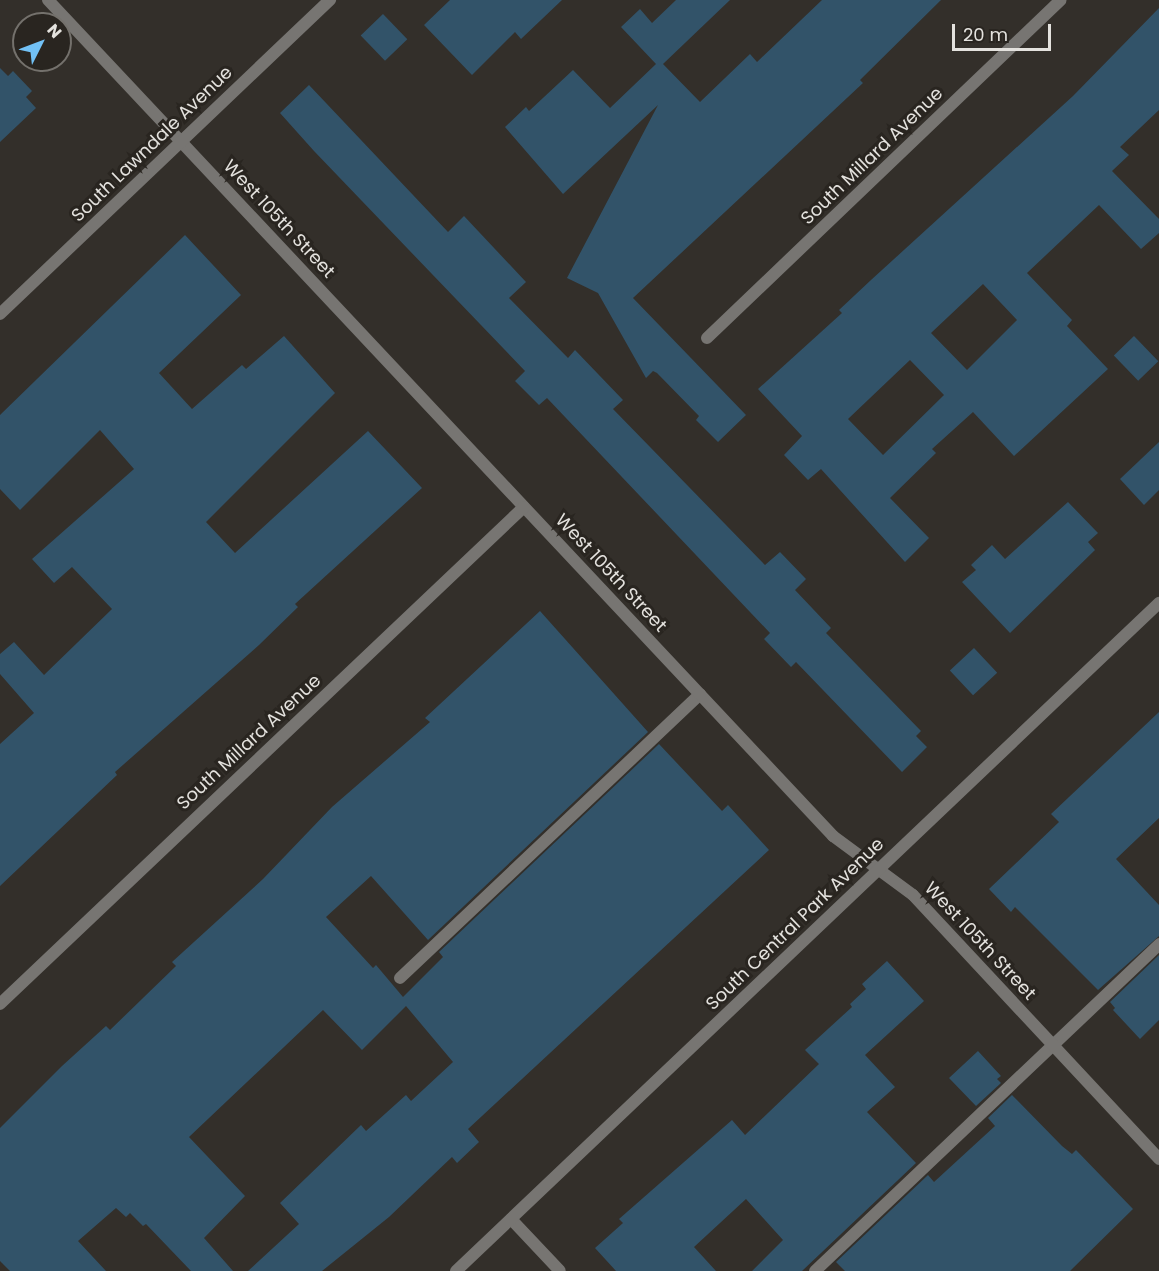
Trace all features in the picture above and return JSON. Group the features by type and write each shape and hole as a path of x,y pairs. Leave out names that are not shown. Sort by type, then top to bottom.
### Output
{"street":[{"name":"West 105th Street","path":"48,0 833,836 913,895 1159,1159"},
{"name":"South Lawndale Avenue","path":"0,314 330,0"},
{"name":"South Millard Avenue","path":"707,338 1061,0"},
{"name":"South Millard Avenue","path":"0,1004 524,507"},
{"name":"South Central Park Avenue","path":"456,1271 1159,603"},
{"path":"400,978 700,694"},
{"path":"815,1271 1159,944"},
{"path":"511,1219 560,1271"}],"building":[{"path":"450,0 562,0 521,39 515,32 472,75 424,25"},
{"path":"676,0 730,0 663,64 700,102 750,54 757,62 822,0 941,0 860,80 863,83 633,298 746,415 718,442 696,420 699,416 657,373 653,371 646,378 598,293 567,278 658,105 563,194 505,127 526,107 529,111 573,70 610,108 656,64 621,27 640,9 652,23"},
{"path":"1159,8 1159,110 1120,147 1129,155 1112,171 1159,219 1159,233 1141,249 1099,205 1027,273 1072,320 1067,326 1108,369 1014,456 973,412 932,449 936,453 890,498 929,538 905,562 821,469 808,480 784,455 802,436 758,389 842,313 839,310 871,280 1073,96","holes":["983,284 1017,320 967,370 931,333","910,360 944,395 883,455 848,419"]},
{"path":"383,14 407,39 385,61 361,36"},
{"path":"0,68 8,76 14,72 32,91 26,97 36,108 0,142"},
{"path":"309,85 448,232 464,216 526,282 509,298 568,358 575,350 623,400 613,409 765,565 780,552 806,579 795,590 831,628 826,633 921,731 916,736 927,747 902,772 796,662 791,667 764,639 770,633 547,398 539,405 515,381 525,371 280,113"},
{"path":"185,235 241,295 159,373 192,409 242,365 246,369 284,336 335,393 206,522 235,553 368,431 422,488 295,604 298,607 259,645 115,772 117,775 0,886 0,744 34,713 0,674 0,654 14,642 44,675 112,609 72,567 54,583 32,559 134,469 100,430 20,510 0,489 0,415"},
{"path":"1134,336 1158,361 1138,381 1114,355"},
{"path":"1159,442 1159,490 1144,505 1120,479"},
{"path":"1068,502 1098,533 1088,542 1095,550 1010,633 962,582 976,570 971,565 992,545 1005,559"},
{"path":"540,611 648,732 428,940 371,876 326,917 373,968 376,965 403,997 443,957 439,952 659,744 722,811 728,805 769,850 468,1129 479,1142 457,1163 452,1157 389,1217 322,1271 248,1271 299,1224 280,1203 361,1125 366,1131 406,1095 411,1101 453,1062 406,1006 362,1050 323,1010 189,1137 245,1196 204,1238 233,1271 191,1271 146,1224 143,1226 130,1213 126,1217 116,1208 78,1241 106,1271 10,1271 0,1261 0,1128 106,1026 110,1030 176,966 172,962 263,879 332,807 430,722 425,718"},
{"path":"974,648 997,673 973,695 950,671"},
{"path":"1159,712 1159,818 1116,859 1159,905 1159,936 1098,990 1015,907 1011,912 989,889 1059,822 1051,814"},
{"path":"1159,955 1159,1020 1140,1039 1113,1010 1115,1008 1110,1002"},
{"path":"887,961 924,1001 865,1055 895,1087 867,1112 916,1163 802,1271 752,1271 783,1240 746,1199 694,1247 716,1271 616,1271 595,1248 623,1223 619,1219 732,1120 745,1135 819,1064 805,1050 852,1007 850,1004 866,989 862,984"},
{"path":"978,1051 1001,1076 997,1079 1001,1083 976,1106 949,1078"},
{"path":"1012,1095 1062,1146 1072,1154 1076,1150 1133,1209 1070,1271 845,1271 836,1262 928,1175 934,1182 995,1126 988,1118"}]}
